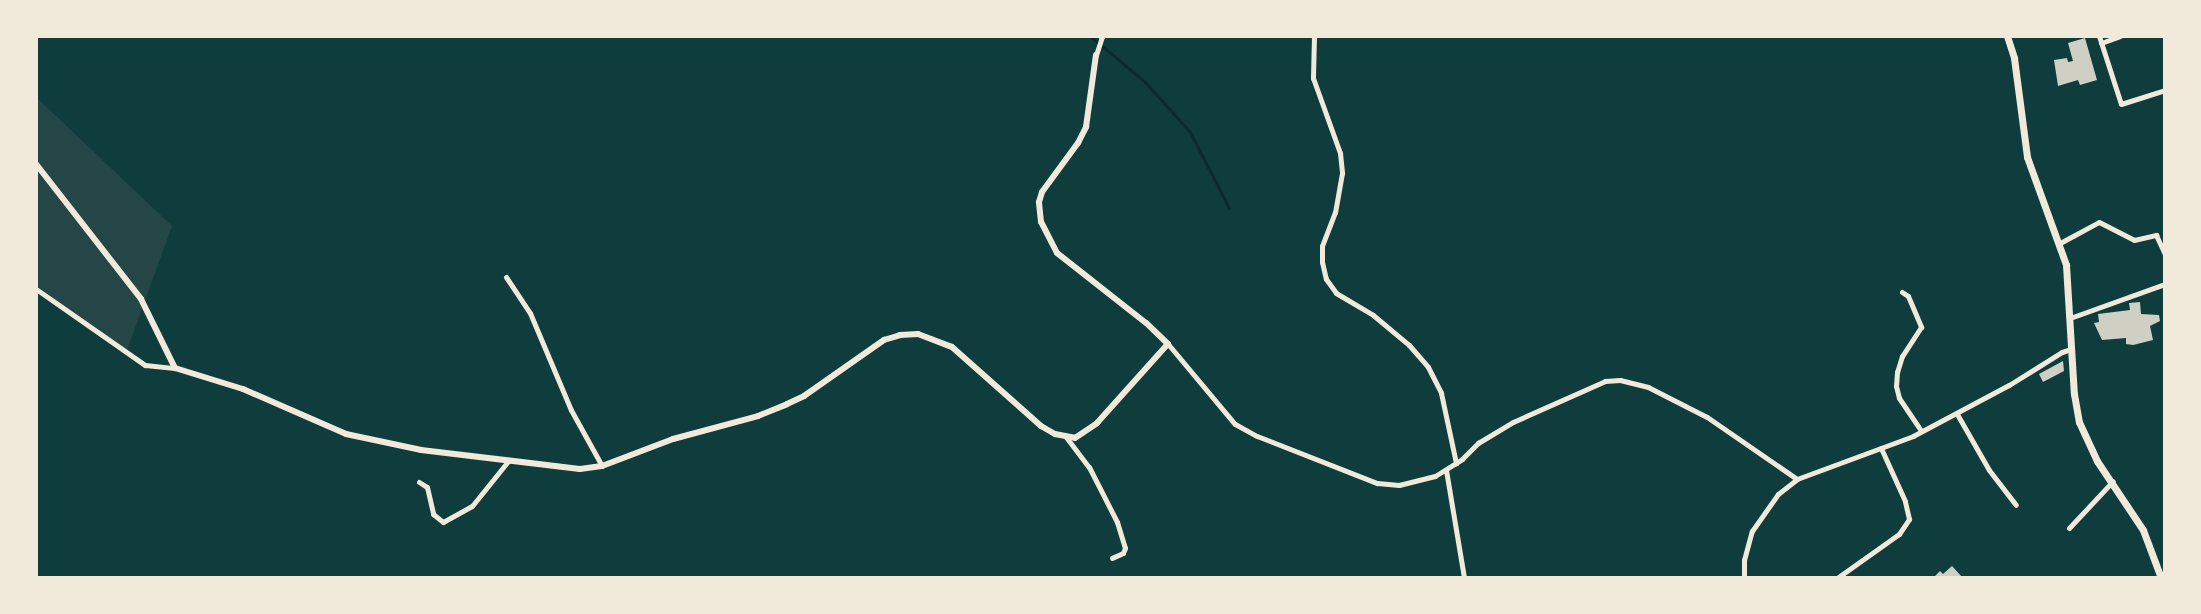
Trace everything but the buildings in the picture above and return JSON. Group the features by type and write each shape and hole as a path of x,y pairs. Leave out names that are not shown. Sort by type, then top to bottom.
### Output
{"main road":[{"path":"2007,36 2014,58 2027,157 2042,205 2060,243 2066,265 2071,349 2079,423 2095,457 2113,480 2143,530 2161,578"}],"street":[{"path":"1102,36 1096,55 1086,127 1078,143 1042,192 1041,222 1057,254 1146,323 1168,344 1235,424 1257,436 1377,483 1399,485 1415,483 1446,470 1478,443 1513,422 1605,381 1620,380 1648,387 1707,417 1797,479"},
{"path":"1314,36 1313,78 1340,153 1342,173 1335,212 1322,246 1322,262 1326,279 1336,293 1373,315 1409,345 1428,367 1441,393 1456,463"},
{"path":"2120,36 2100,39 2121,104 2165,90"},
{"path":"36,164 141,299 175,368"},
{"path":"2060,243 2099,222 2134,240 2156,235 2165,254"},
{"path":"506,277 530,313 571,410 602,466"},
{"path":"2070,318 2165,284"},
{"path":"36,289 145,364 175,368 243,389 346,434 421,450 580,469 602,466 673,439 758,416 787,405 804,396 884,340 900,335 918,334 952,347 1020,409 1048,430 1076,438 1097,423 1168,344"},
{"path":"1902,292 1908,296 1921,327 1902,356 1896,386 1899,398 1922,431"},
{"path":"1744,578 1744,560 1752,531 1778,494 1797,479 1922,431 2009,385 2061,352 2071,349"},
{"path":"1957,414 1989,470 2016,505"},
{"path":"1066,437 1089,467 1117,522 1125,548 1123,553 1112,558"},
{"path":"1837,578 1899,534 1909,519 1905,501 1881,448"},
{"path":"419,482 427,488 433,514 443,522 472,506 509,460"},
{"path":"1446,470 1464,578"},
{"path":"2069,528 2113,480"}],"shaded area":[{"path":"36,97 172,226 126,353 36,285"}],"waterway":[{"path":"1090,36 1145,82 1190,132 1229,208"}]}
